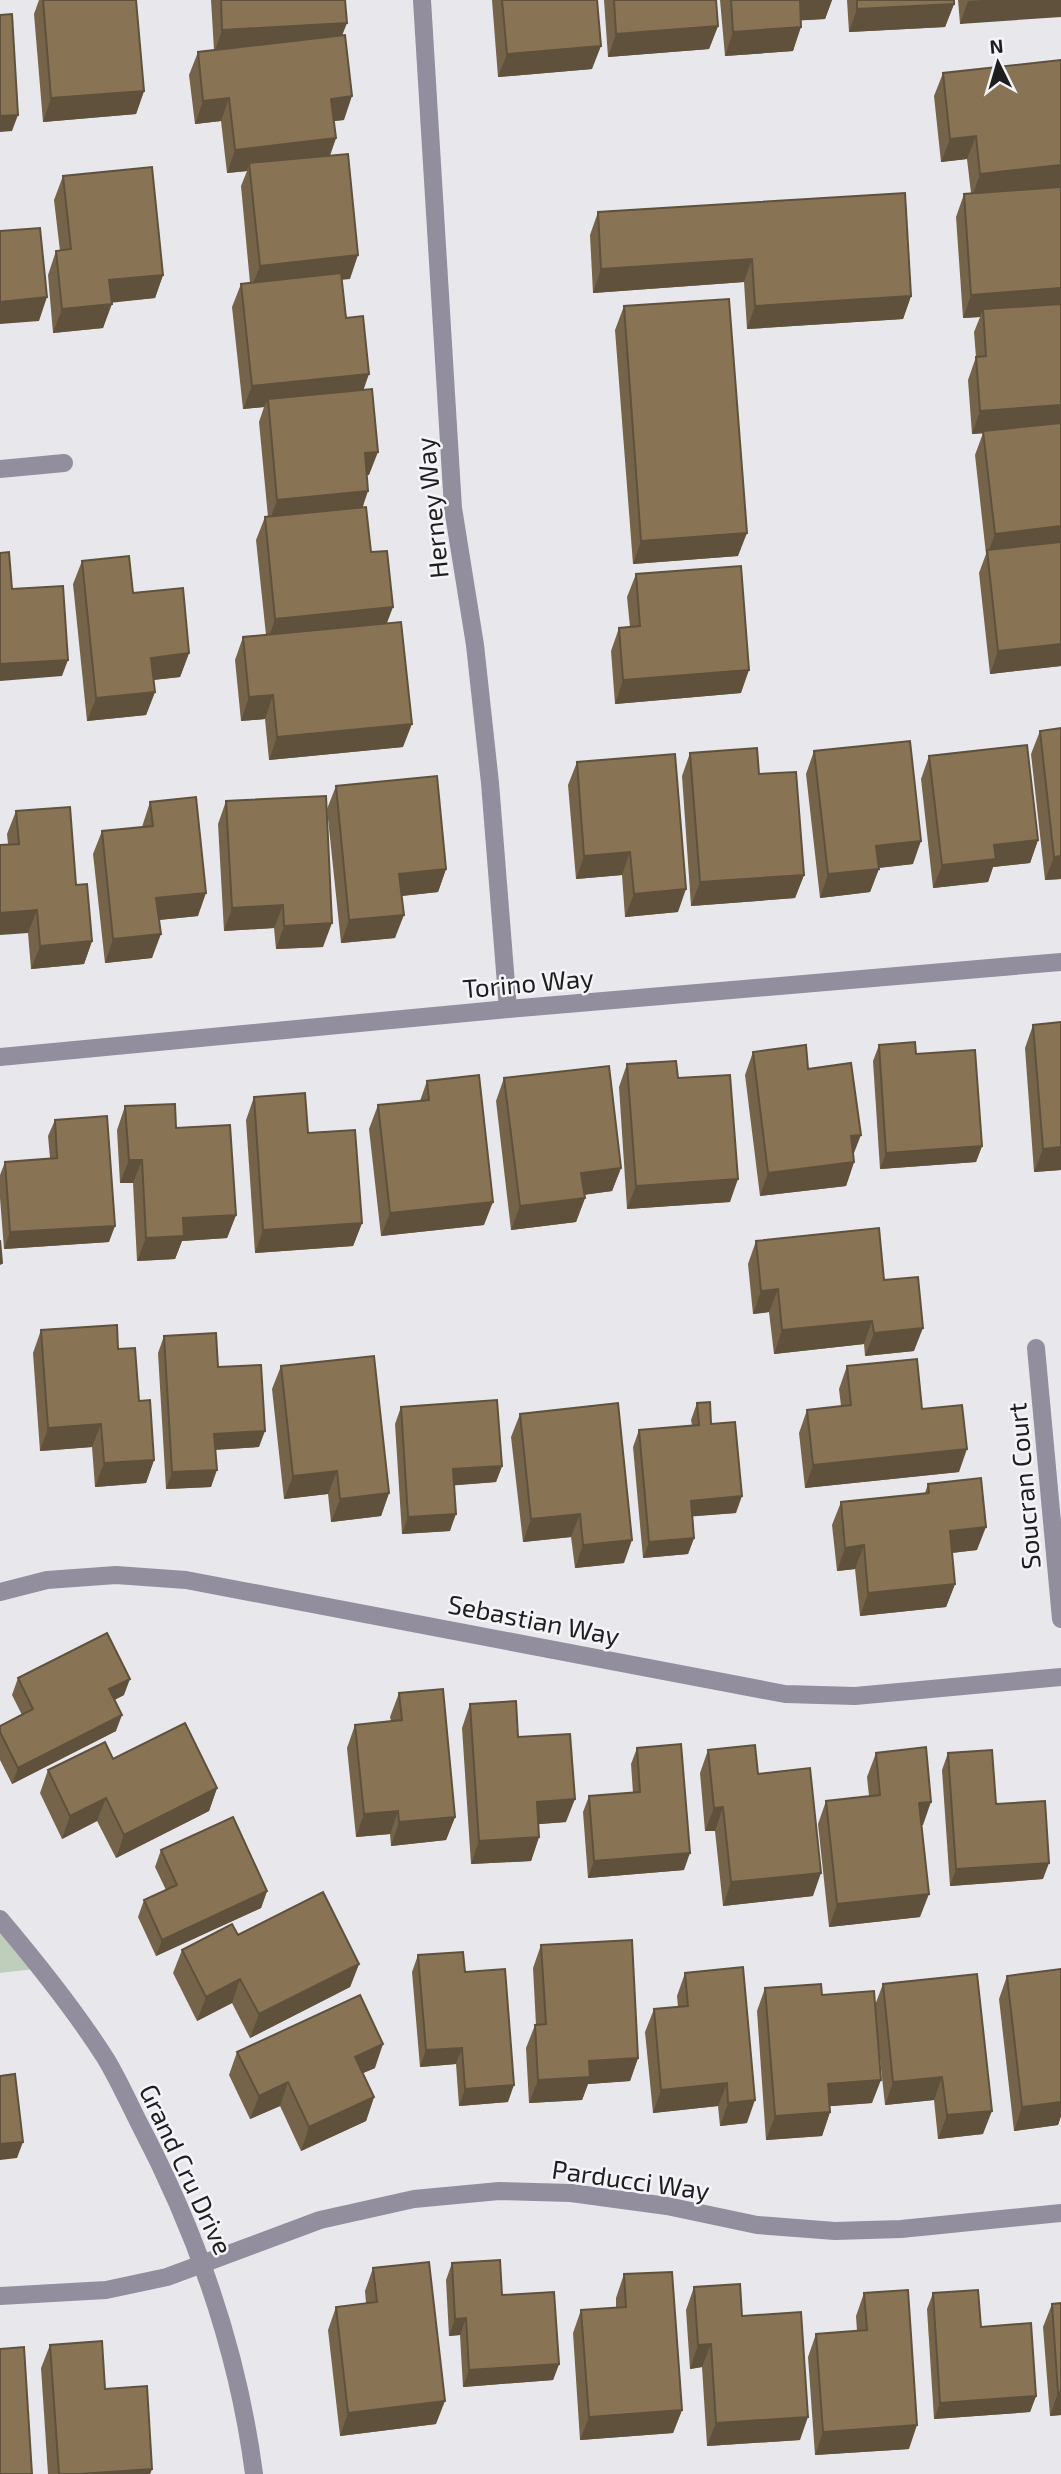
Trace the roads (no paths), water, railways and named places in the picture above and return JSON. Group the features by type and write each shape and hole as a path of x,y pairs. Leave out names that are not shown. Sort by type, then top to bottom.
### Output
{"street":[{"name":"Herney Way","path":"422,0 453,508 477,659 508,1009"},
{"path":"0,469 64,463"},
{"name":"Torino Way","path":"0,1057 508,1009 1061,962"},
{"name":"Soucran Court","path":"1036,1348 1061,1619"},
{"name":"Sebastian Way","path":"0,1592 47,1580 116,1575 186,1580 785,1694 855,1696 1061,1677"},
{"name":"Grand Cru Drive","path":"0,1919 42,1968 107,2060 167,2176 203,2265 230,2352 254,2474"},
{"name":"Parducci Way","path":"0,2296 106,2290 167,2277 320,2220 414,2199 499,2191 571,2193 667,2206 757,2225 835,2231 901,2229 1061,2213"}]}
